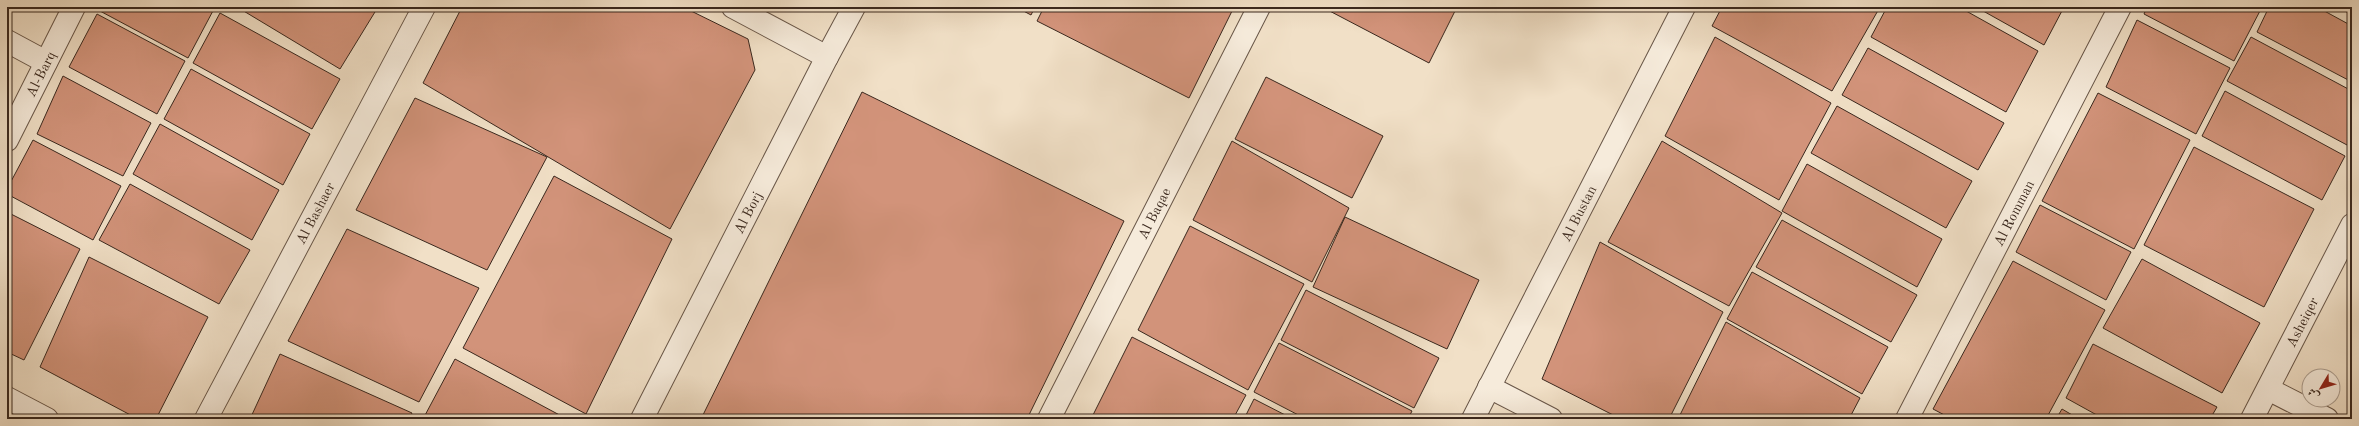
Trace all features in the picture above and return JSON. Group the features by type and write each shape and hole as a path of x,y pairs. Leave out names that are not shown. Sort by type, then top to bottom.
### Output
{"street":[{"name":"Al-Barq","path":"7,140 74,7"},
{"name":"Al Bashaer","path":"206,419 424,7"},
{"path":"733,7 827,57"},
{"name":"Al Borj","path":"642,419 854,7"},
{"name":"Al Baqae","path":"1049,419 1259,7"},
{"name":"Al Bustan","path":"1473,419 1684,7"},
{"name":"Al Romman","path":"1907,419 2120,7"},
{"path":"7,41 46,62"},
{"name":"Asheiqer","path":"2252,419 2352,225"},
{"path":"1489,387 1551,419"},
{"path":"2268,389 2327,419"},
{"path":"7,398 47,419"}],"building":[{"path":"102,7 215,7 188,58 100,11"},
{"path":"237,7 378,7 340,69"},
{"path":"462,7 683,7 748,39 755,70 670,229 423,83"},
{"path":"1016,7 1035,7 1031,15"},
{"path":"1044,7 1234,7 1189,98 1037,21"},
{"path":"1322,7 1457,7 1429,63"},
{"path":"1722,7 1880,7 1832,91 1712,26"},
{"path":"1887,7 1959,7 2038,51 2006,112 1871,37"},
{"path":"1976,7 2064,7 2044,45"},
{"path":"2147,7 2262,7 2234,61 2144,14"},
{"path":"2269,7 2317,7 2352,26 2352,82 2257,32"},
{"path":"2338,7 2352,7 2352,15"},
{"path":"220,13 340,79 312,129 193,63"},
{"path":"97,14 185,61 157,114 69,67"},
{"path":"2137,20 2230,68 2196,134 2106,87"},
{"path":"1715,37 1831,103 1779,200 1665,136"},
{"path":"2251,37 2352,91 2352,137 2347,145 2227,81"},
{"path":"1868,48 2004,123 1978,170 1842,95"},
{"path":"191,69 310,134 283,185 164,119"},
{"path":"63,76 151,123 123,176 37,134"},
{"path":"1266,77 1383,136 1352,198 1235,139"},
{"path":"2225,91 2345,156 2322,200 2202,136"},
{"path":"862,92 1124,221 1027,419 701,419"},
{"path":"2098,93 2190,140 2134,249 2042,201"},
{"path":"415,98 547,157 487,270 356,210"},
{"path":"1837,106 1972,181 1946,228 1811,153"},
{"path":"160,124 279,190 252,240 133,174"},
{"path":"33,140 121,186 93,240 7,194 7,189"},
{"path":"1232,141 1349,208 1312,282 1193,220"},
{"path":"1662,141 1782,213 1729,306 1608,242"},
{"path":"2194,147 2314,209 2264,307 2144,245"},
{"path":"1807,164 1942,239 1917,287 1782,211"},
{"path":"554,176 672,239 586,414 463,348"},
{"path":"130,184 250,250 219,304 99,240"},
{"path":"2040,205 2131,252 2106,300 2016,252"},
{"path":"7,212 80,249 24,360 7,352"},
{"path":"1345,217 1479,280 1447,349 1313,287"},
{"path":"1782,220 1917,295 1891,342 1756,267"},
{"path":"1190,226 1304,284 1248,390 1138,330"},
{"path":"347,229 479,288 419,402 288,341"},
{"path":"1600,242 1723,312 1669,419 1621,419 1542,379"},
{"path":"89,257 208,317 156,419 138,419 40,367"},
{"path":"2142,259 2260,323 2222,393 2103,328"},
{"path":"2013,261 2105,310 2046,419 1952,419 1933,409"},
{"path":"1752,272 1888,347 1862,394 1727,319"},
{"path":"1306,290 1439,358 1414,408 1281,340"},
{"path":"1726,322 1860,398 1849,419 1678,419"},
{"path":"1132,337 1246,395 1233,419 1091,419"},
{"path":"1279,343 1412,411 1408,419 1306,419 1254,392"},
{"path":"2093,344 2217,407 2210,419 2104,419 2066,398"},
{"path":"280,354 412,413 409,419 250,419"},
{"path":"455,359 567,419 423,419"},
{"path":"1254,399 1293,419 1244,419"},
{"path":"2062,409 2079,419 2056,419"}]}
